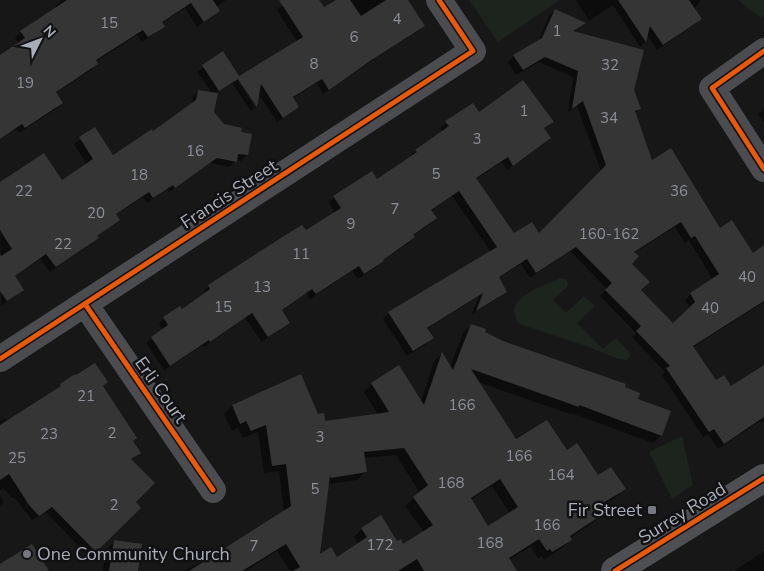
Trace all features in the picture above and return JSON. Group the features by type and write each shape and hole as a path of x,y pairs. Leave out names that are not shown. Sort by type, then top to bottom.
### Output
{"main road":[{"name":"Surrey Road","path":"615,571 764,478"}],"street":[{"name":"Francis Street","path":"0,359 473,52 439,0"},
{"path":"764,51 712,88 764,169"},
{"name":"Erli Court","path":"85,304 214,490"}],"shaded area":[{"path":"469,0 560,0 498,42"},
{"path":"738,0 764,0 764,15 761,18"},
{"path":"561,278 566,279 567,287 553,300 566,313 584,296 595,306 577,323 603,349 613,340 617,339 630,353 630,357 627,360 618,359 589,347 520,324 515,315 515,308 519,301 535,289"},
{"path":"682,436 693,485 672,499 649,452"}],"building":[{"path":"67,0 213,0 220,11 204,22 191,3 162,22 165,27 148,37 143,30 96,60 98,64 56,92 63,103 25,128 22,124 0,139 0,55 25,38 20,31"},
{"path":"279,0 319,0 324,7 336,0 350,0 361,16 386,0 408,0 425,26 329,90 322,79 293,97 299,107 283,118 261,84 257,107 238,79 219,91 202,65 223,51 239,76 303,37"},
{"path":"618,0 689,0 702,19 663,45 650,26 646,42"},
{"path":"555,9 586,23 573,31 644,50 634,90 641,109 635,111 652,160 671,148 720,228 732,220 753,253 764,245 764,301 693,346 716,380 724,375 731,386 764,365 764,417 724,444 714,429 709,432 666,368 670,366 636,331 641,326 605,290 612,283 576,247 536,273 527,259 499,277 507,292 476,311 483,293 427,328 434,338 413,351 388,312 497,247 459,191 431,210 437,218 413,235 415,237 384,261 364,274 359,266 316,294 312,289 282,310 290,323 268,337 252,313 210,342 209,340 170,366 151,337 168,325 163,317 180,306 182,309 210,289 208,285 284,236 302,225 306,230 341,208 333,196 372,171 377,179 417,152 415,150 449,126 445,121 473,103 479,112 523,80 554,122 544,128 551,138 513,166 508,157 476,178 514,233 532,222 539,233 606,165 583,101 572,109 578,71 545,57 523,70 513,55 542,38","holes":["681,222 691,238 695,236 719,274 690,293 695,302 673,323 641,290 650,282 632,264 639,256 634,252"]},
{"path":"198,90 218,93 214,112 224,124 242,128 241,132 252,134 248,155 238,154 237,162 217,158 175,188 173,185 153,198 149,192 116,214 120,220 97,236 99,238 56,267 46,254 15,276 24,290 7,301 0,291 0,254 1,256 12,249 0,230 0,182 44,153 62,180 93,159 79,137 95,127 113,155 152,129 153,131 196,100"},
{"path":"471,324 486,329 485,332 503,341 626,384 625,387 640,393 638,399 671,411 662,436 579,405 579,407 471,369 516,439 547,420 567,450 577,443 598,475 611,467 626,489 595,508 600,516 570,536 572,540 552,552 550,549 547,551 539,539 509,558 517,571 424,571 417,559 398,571 293,571 300,567 286,544 242,571 189,571 291,506 286,464 272,466 266,425 251,431 246,421 240,424 232,405 301,374 318,414 324,413 325,421 389,412 371,383 399,365 424,405 442,352 453,370","holes":["404,448 428,485 413,497 433,525 403,544 401,539 397,541 381,515 361,528 367,537 337,557 331,547 320,554 330,476 331,478 367,472 364,452","500,479 518,507 488,526 471,498"]},
{"path":"95,363 108,382 103,386 137,438 133,441 141,453 131,459 155,483 136,502 141,508 96,552 52,507 39,516 29,505 9,474 0,480 0,425 61,386 60,384 75,374"},
{"path":"114,540 142,544 138,571 109,571"},
{"name":"One Community Church","path":"32,544 49,571 0,571 0,564"}],"cycle path":[{"path":"0,359 473,51 439,0"},
{"path":"764,51 712,88 764,169"},
{"path":"85,304 213,490"},
{"path":"615,571 764,478"}],"place":[{"name":"Fir Street","path":"652,510"},
{"name":"One Community Church","path":"27,554"}]}
